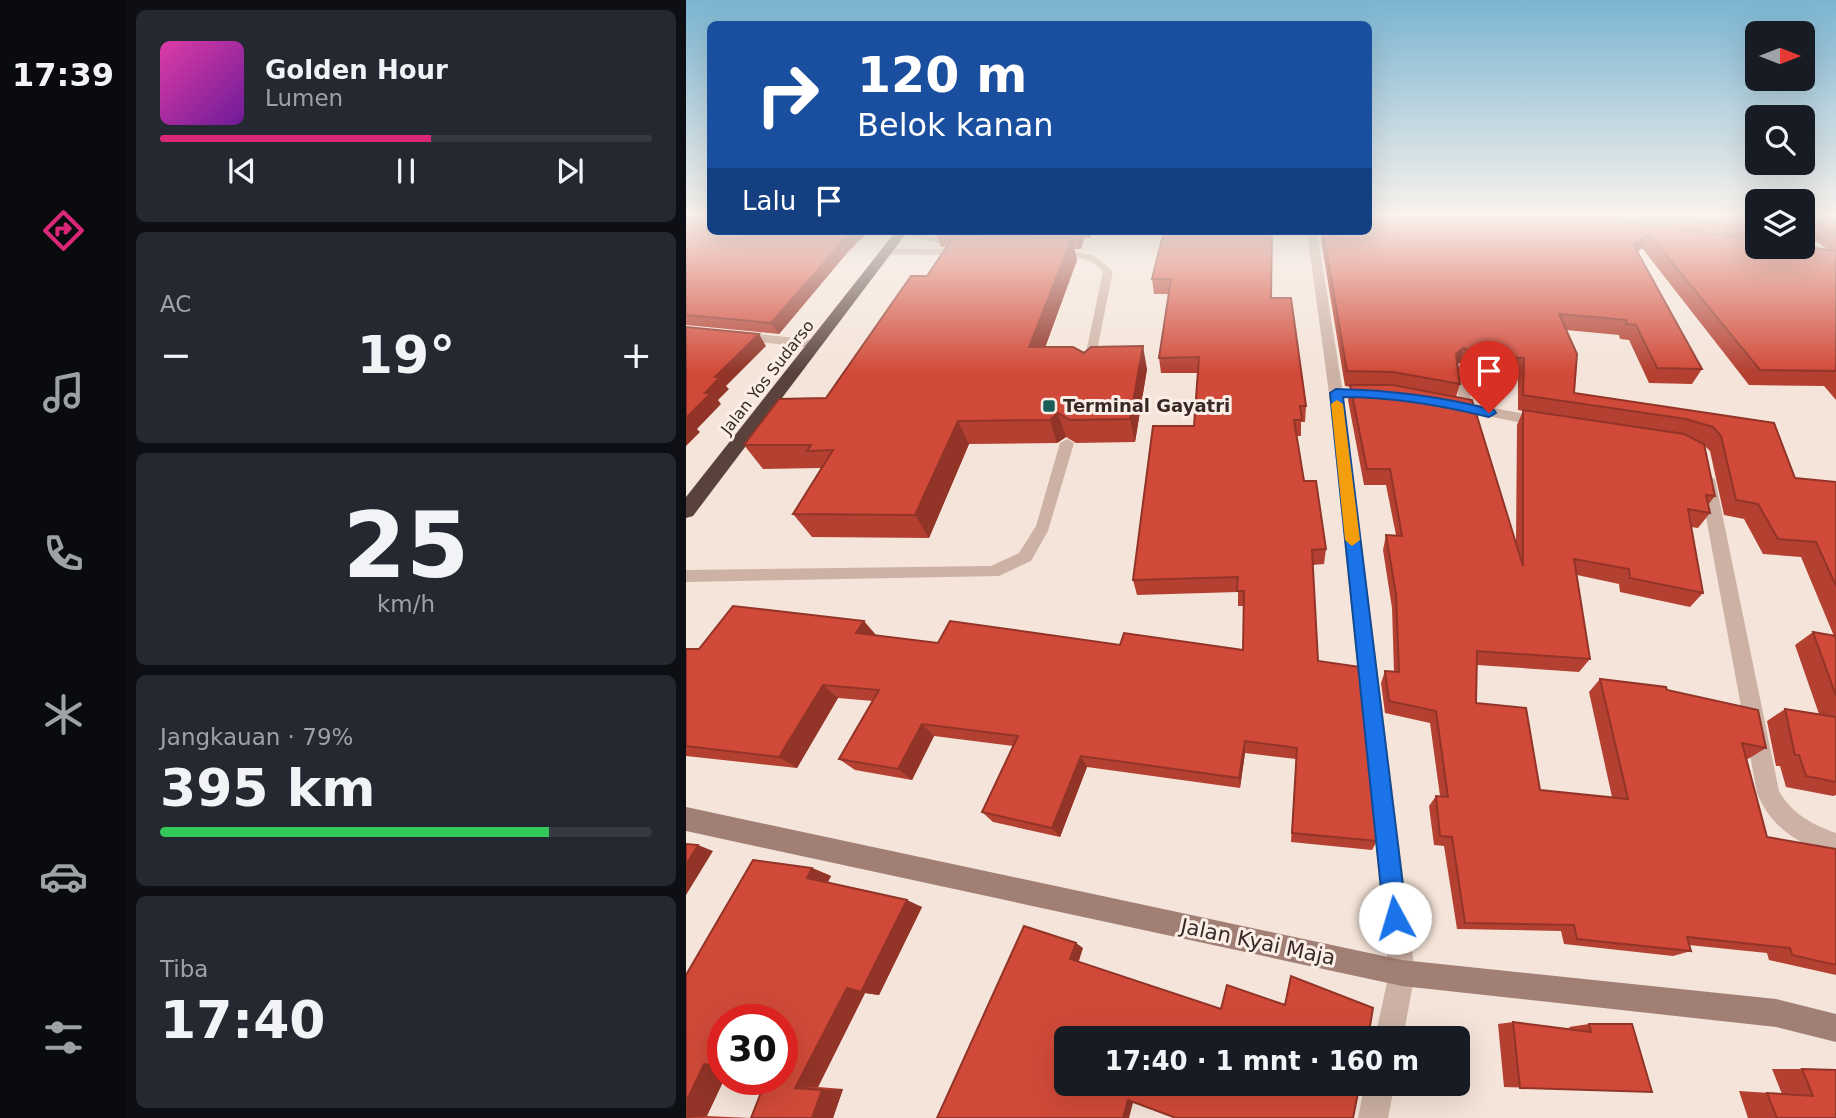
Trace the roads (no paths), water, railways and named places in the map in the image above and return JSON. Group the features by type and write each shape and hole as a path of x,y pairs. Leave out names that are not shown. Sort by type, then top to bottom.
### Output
{"highway":[{"name":"Jalan Yos Sudarso","path":"686,511 873,268"}],"street":[{"path":"1318,268 1336,393 1402,973 1391,1026"},
{"path":"724,335 814,344"},
{"path":"1336,393 1355,393"},
{"path":"1438,401 1555,424"},
{"path":"1703,457 1768,793 1779,813 1790,824 1836,845"},
{"name":"Jalan Kyai Maja","path":"686,819 1402,973 1776,1013 1836,1028"},
{"path":"1374,1118 1378,1096"}],"lane":[{"path":"1088,370 1108,271 1106,268"},
{"path":"1460,369 1466,408"},
{"path":"686,576 993,572 1025,557 1043,527 1067,443"}],"place":[{"name":"Terminal Gayatri","path":"1049,406"}]}
